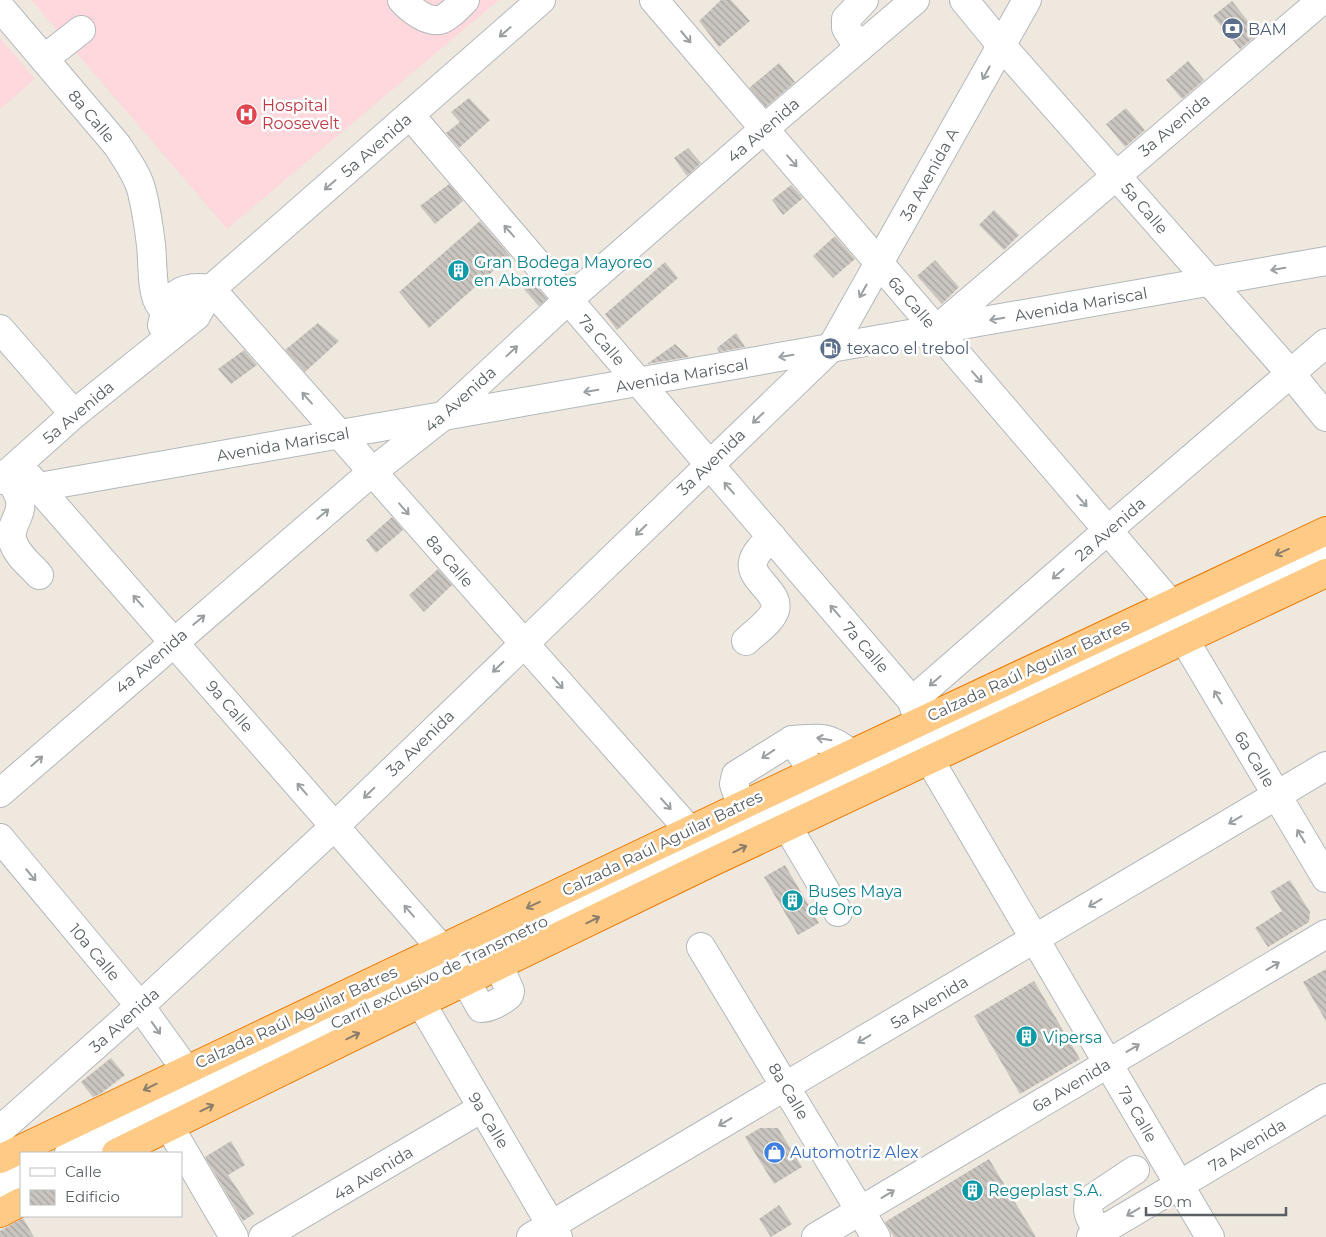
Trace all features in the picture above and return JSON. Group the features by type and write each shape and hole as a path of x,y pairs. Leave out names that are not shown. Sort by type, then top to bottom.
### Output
{"highway":[{"name":"Calzada Raúl Aguilar Batres","path":"0,1159 851,754 916,712 1170,603 1326,531"},
{"path":"118,1152 420,1003 787,826 1326,572"},
{"path":"0,1213 20,1203"}],"street":[{"path":"402,0 422,15 430,19 440,20 449,15 464,0"},
{"name":"5a Avenida","path":"165,310 173,297 200,289 410,115 542,0"},
{"name":"6a Calle","path":"654,0 1170,603"},
{"path":"859,48 846,28 846,19 864,0"},
{"name":"4a Avenida","path":"0,792 372,472 442,416 568,300 764,128 915,0"},
{"name":"5a Calle","path":"964,0 1208,282 1291,374 1326,417"},
{"name":"3a Avenida A","path":"831,348 1027,0"},
{"name":"8a Calle","path":"0,7 117,145 131,168 141,190 151,243 156,298 165,310"},
{"name":"3a Avenida","path":"936,330 1116,174 1318,7"},
{"path":"44,59 81,30"},
{"name":"7a Calle","path":"410,115 772,538 916,712"},
{"name":"8a Calle","path":"151,243 166,273 173,279 200,289 339,435 690,831"},
{"name":"Avenida Mariscal","path":"38,487 1326,261"},
{"name":"5a Avenida","path":"8,473 74,414 196,316 200,289"},
{"path":"157,346 165,310 180,315 196,316"},
{"path":"0,330 74,414"},
{"name":"2a Avenida","path":"916,712 1108,530 1326,343"},
{"name":"3a Avenida","path":"0,1130 140,1006 335,826 831,348"},
{"path":"8,473 20,500 19,513 11,532 12,541 19,554 39,575"},
{"name":"9a Calle","path":"8,473 38,487 441,948"},
{"path":"746,641 771,617 775,608 775,599 754,570 752,563 760,550 772,538"},
{"name":"Carril exclusivo de Transmetro","path":"71,1152 700,844 1171,622 1326,552"},
{"name":"6a Calle","path":"1184,639 1326,878"},
{"path":"741,806 734,784 736,775 792,740 821,738 840,745 851,754"},
{"path":"792,740 813,772"},
{"name":"7a Calle","path":"929,759 1210,1237"},
{"name":"5a Avenida","path":"547,1233 786,1086 1326,766"},
{"path":"787,826 838,912"},
{"name":"10a Calle","path":"0,838 140,1006 186,1070"},
{"name":"6a Avenida","path":"816,1237 1326,934"},
{"name":"8a Calle","path":"701,946 876,1237"},
{"name":"9a Calle","path":"420,1003 482,1108 547,1233"},
{"name":"7a Avenida","path":"1095,1235 1326,1098"},
{"name":"4a Avenida","path":"264,1237 482,1108"},
{"path":"169,1126 234,1237"},
{"path":"1095,1235 1088,1212 1090,1200 1135,1170"},
{"path":"0,1186 20,1176"}],"shaded area":[{"name":"Hospital Roosevelt","path":"31,0 499,0 227,229"},
{"path":"0,38 35,79 0,109"}],"building":[{"path":"721,0 731,0 750,21 719,47 699,21"},
{"path":"1232,1 1258,34 1240,49 1213,16"},
{"path":"1188,61 1204,80 1182,99 1166,80"},
{"path":"779,63 795,82 766,107 749,88"},
{"path":"469,98 490,120 459,148 446,133 460,122 451,112"},
{"path":"1126,108 1145,130 1125,147 1106,124"},
{"path":"688,148 701,163 687,176 674,158"},
{"path":"449,184 463,201 435,224 420,206"},
{"path":"791,185 803,198 783,215 772,200"},
{"path":"994,210 1019,235 1004,250 979,225"},
{"name":"Gran Bodega Mayoreo en Abarrotes","path":"480,221 510,256 429,328 399,292"},
{"path":"835,236 855,259 833,278 813,256"},
{"path":"935,260 959,287 942,304 917,276"},
{"path":"665,262 678,278 617,330 605,314"},
{"path":"530,279 547,299 539,306 522,287"},
{"path":"318,323 339,341 305,372 285,350"},
{"path":"736,333 745,347 719,352 717,348"},
{"path":"675,344 689,357 647,364"},
{"path":"244,350 257,365 231,384 218,369"},
{"path":"392,517 403,530 376,553 366,540"},
{"path":"438,569 452,585 424,612 409,595"},
{"name":"Buses Maya de Oro","path":"785,865 819,923 798,935 764,877"},
{"path":"1290,880 1310,912 1309,922 1268,947 1255,928 1282,911 1270,892"},
{"path":"1326,969 1326,1021 1303,982"},
{"name":"Vipersa","path":"1034,981 1080,1059 1020,1094 974,1016"},
{"path":"111,1058 125,1075 93,1097 81,1082"},
{"name":"Automotriz Alex","path":"760,1128 778,1128 802,1167 774,1184 745,1137"},
{"path":"231,1141 245,1165 228,1175 254,1214 243,1221 205,1157"},
{"name":"Regeplast S.A.","path":"989,1159 1036,1237 894,1237 885,1222"},
{"path":"779,1205 792,1224 771,1237 759,1219"},
{"path":"23,1218 34,1237 0,1237 0,1231"}],"place":[{"name":"BAM","path":"1232,29"},
{"name":"Hospital Roosevelt","path":"246,114"},
{"name":"Gran Bodega Mayoreo en Abarrotes","path":"458,271"},
{"name":"texaco el trebol","path":"831,348"},
{"name":"Buses Maya de Oro","path":"792,900"},
{"name":"Vipersa","path":"1027,1037"},
{"name":"Automotriz Alex","path":"774,1152"},
{"name":"Regeplast S.A.","path":"972,1190"}]}
